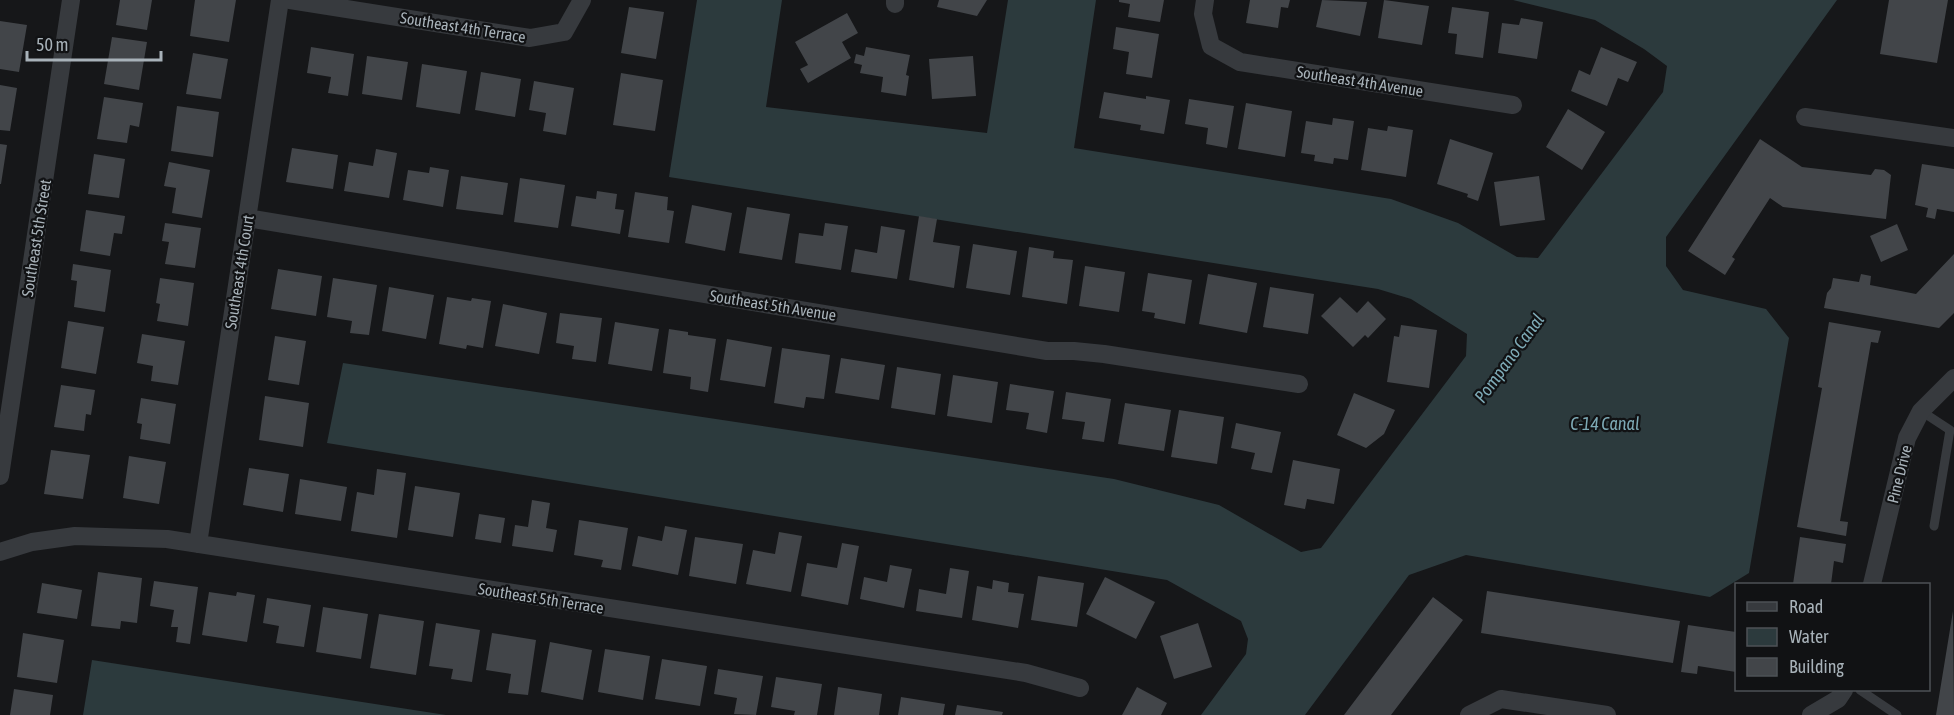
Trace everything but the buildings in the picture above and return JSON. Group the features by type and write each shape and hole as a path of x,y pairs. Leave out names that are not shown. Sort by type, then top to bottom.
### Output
{"street":[{"name":"Southeast 5th Street","path":"0,476 71,0"},
{"name":"Southeast 4th Court","path":"198,544 280,0"},
{"name":"Southeast 4th Terrace","path":"290,0 530,38 564,32 582,0"},
{"name":"Southeast 4th Avenue","path":"1205,0 1203,14 1211,46 1240,62 1513,105"},
{"path":"1805,117 1954,138"},
{"name":"Southeast 5th Avenue","path":"247,218 1047,351 1104,354 1299,384"},
{"name":"Pine Drive","path":"1872,583 1907,438 1922,411 1954,378"},
{"name":"Southeast 5th Terrace","path":"0,552 32,542 75,537 167,539 1026,673 1080,688"},
{"path":"1812,715 1838,699 1843,691"},
{"path":"1469,715 1501,699 1607,715"}],"lane":[{"path":"1922,411 1950,430 1934,526"},
{"path":"1861,691 1897,715"}],"water":[{"name":"C-14 Canal","path":"697,0 782,0 766,107 987,133 1008,0 1096,0 1074,148 1391,199 1458,223 1517,257 1538,258 1663,92 1667,66 1644,49 1595,20 1513,0 1837,0 1666,237 1666,266 1683,290 1766,309 1789,338 1749,573 1710,597 1466,555 1409,575 1305,715 1201,715 1246,654 1248,639 1241,621 1167,580 327,443 343,363 1114,479 1219,505 1301,552 1321,548 1466,356 1467,334 1411,299 1378,289 669,177"},
{"path":"92,660 446,715 83,715"}],"water label":[{"name":"Pompano Canal","path":"1509,358"}]}
